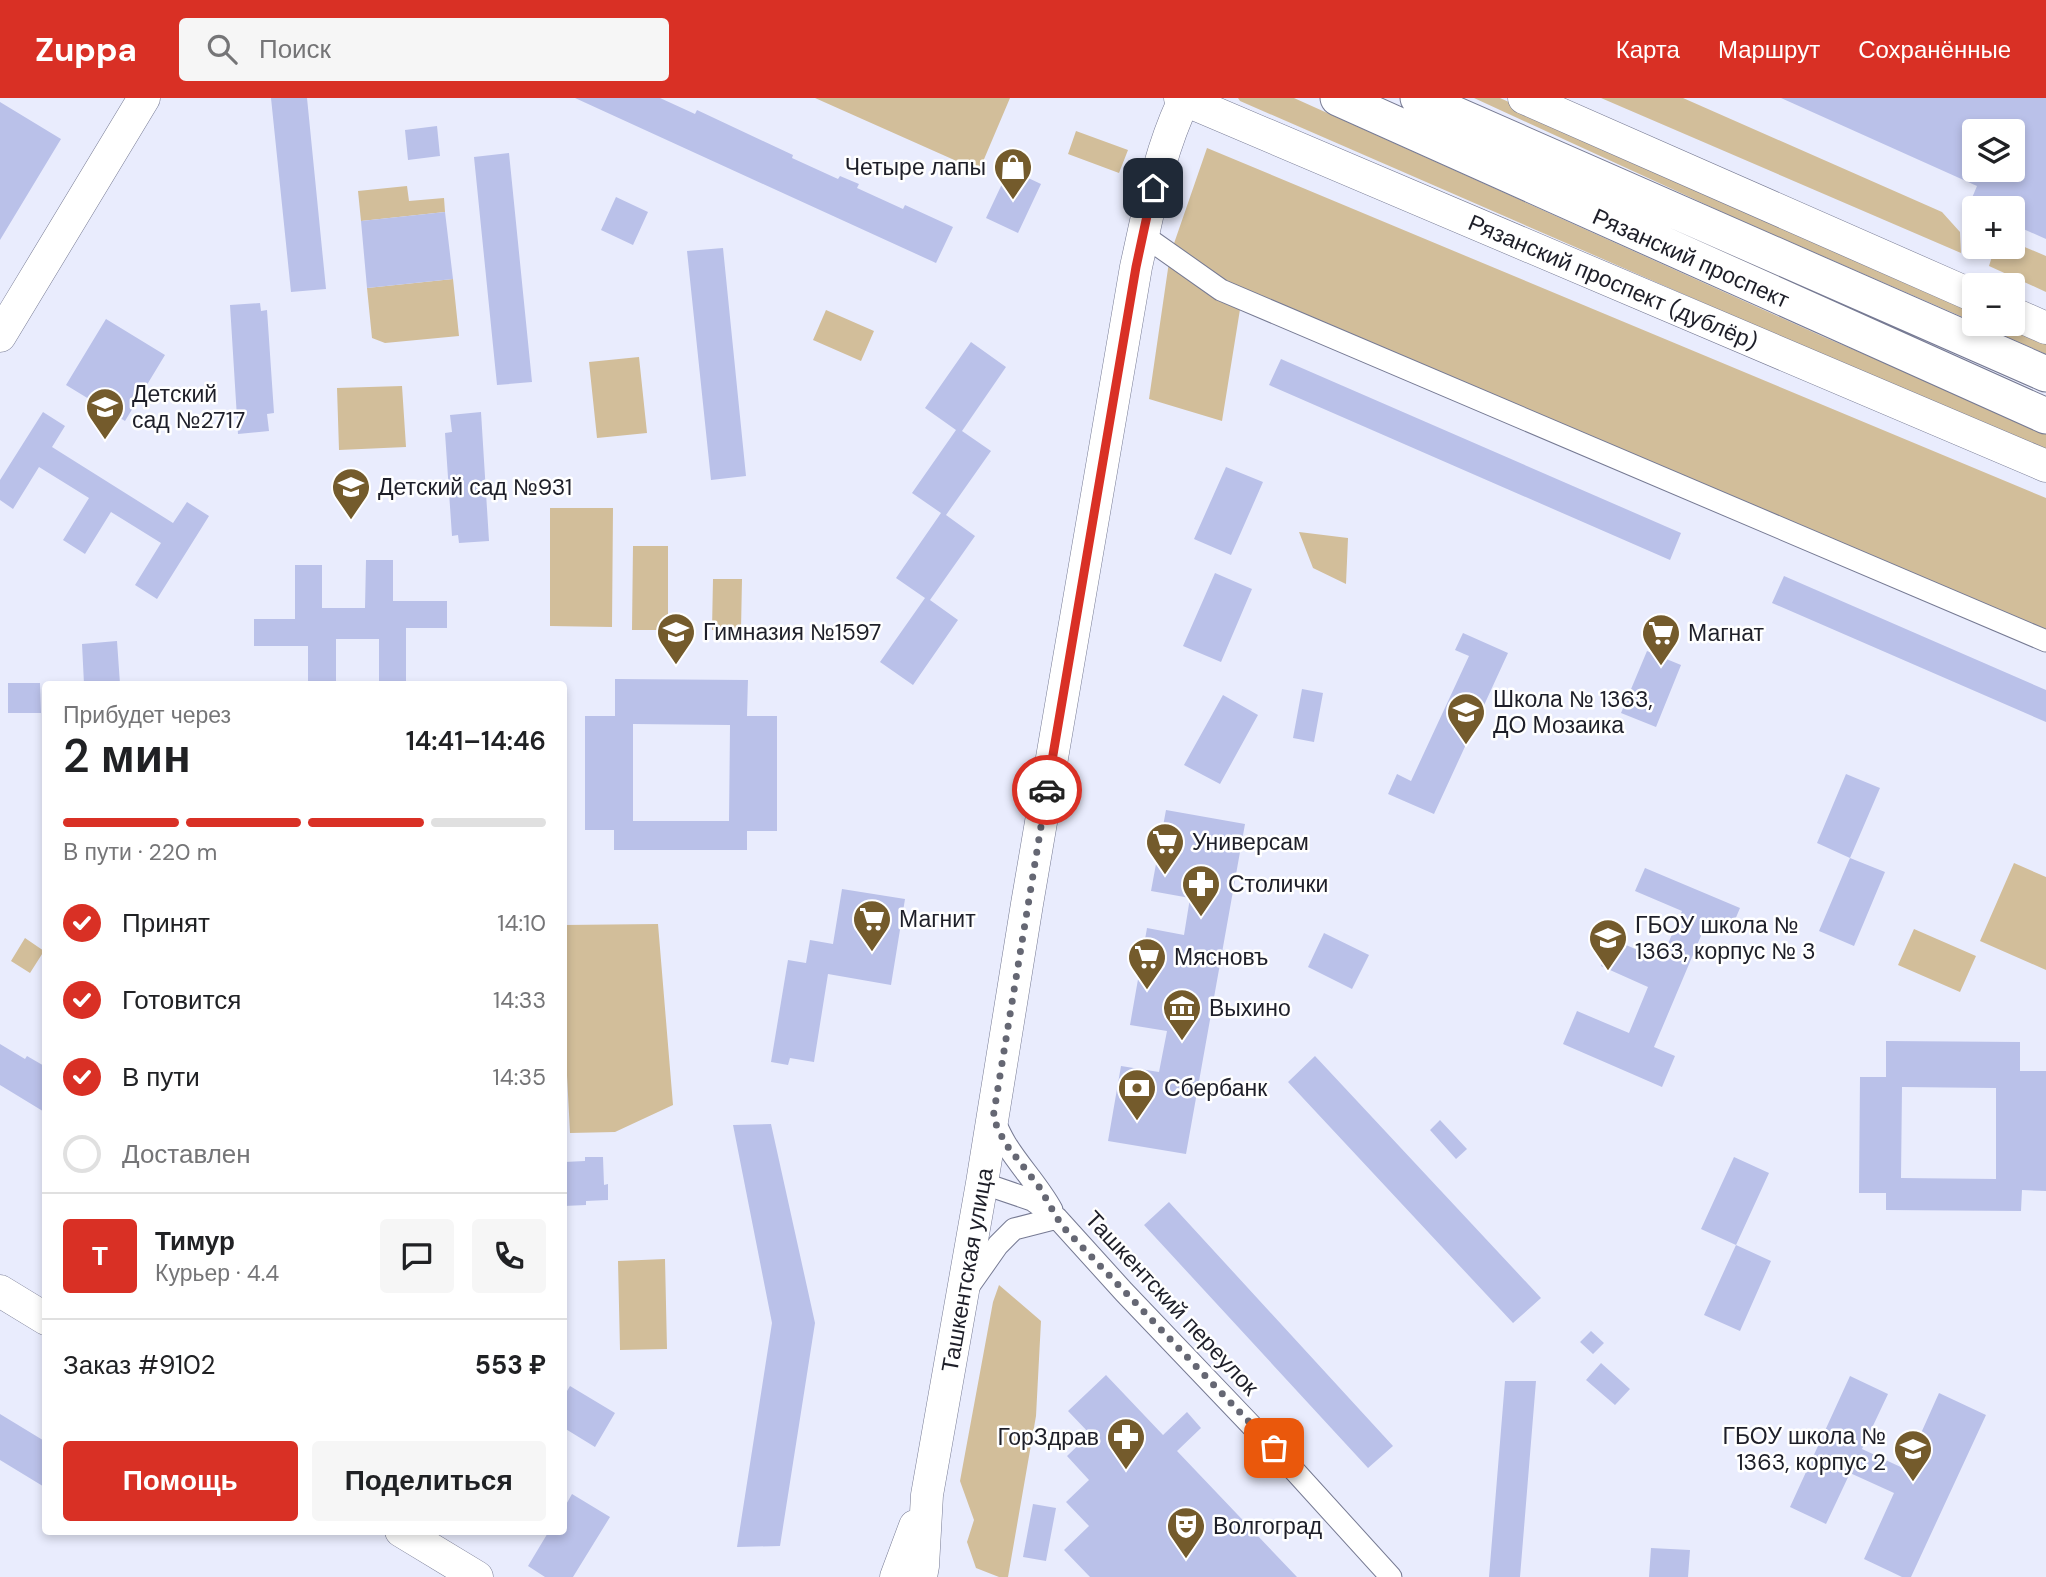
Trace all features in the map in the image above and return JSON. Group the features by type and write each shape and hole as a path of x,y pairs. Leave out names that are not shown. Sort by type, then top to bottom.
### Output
{"main road":[{"path":"0,335 144,98"},
{"name":"Рязанский проспект","path":"1338,98 2046,416"},
{"name":"Рязанский проспект","path":"1418,98 2046,374"},
{"path":"1524,98 1962,291"},
{"name":"Ташкентская улица","path":"921,1577 927,1495 1136,267 1153,188 1183,99"},
{"name":"Рязанский проспект (дублёр)","path":"1183,99 2046,466"},
{"path":"2025,319 2046,328"},
{"path":"0,1291 42,1317"},
{"name":"Ташкентская улица","path":"896,1577 927,1495"},
{"path":"408,1535 477,1577"}],"street":[{"path":"1143,235 1222,290 2046,641"},
{"path":"962,1296 998,1245 1014,1229 1057,1218 1040,1188 1005,1143 993,1118"},
{"name":"Ташкентский переулок","path":"982,1183 1031,1200 1057,1218 1391,1577"}],"shaded area":[{"path":"815,98 1010,98 979,171"},
{"path":"1238,98 1294,98 1824,337 2046,432 2046,452 1240,101"},
{"path":"1474,98 1500,98 1810,238 1962,302 1962,317 1733,217"},
{"path":"1601,98 1683,98 1942,212 1960,232 1961,253"},
{"path":"1076,131 1128,150 1119,173 1068,154"},
{"path":"1207,148 2046,498 2046,636 1242,297 1222,421 1149,399 1170,255"},
{"path":"407,186 409,201 444,198 445,212 361,221 358,191"},
{"path":"2025,247 2046,256 2046,292 2025,282 2025,273 2004,273 1989,266 1991,259 2025,259"},
{"path":"453,279 459,336 385,343 372,338 367,288"},
{"path":"826,310 874,331 861,361 813,340"},
{"path":"2025,329 2046,337 2046,354 2005,336 2025,336"},
{"path":"639,357 647,433 597,438 589,362"},
{"path":"402,386 406,447 339,450 337,388"},
{"path":"550,508 613,508 612,627 550,626"},
{"path":"1299,532 1348,538 1346,584 1313,568"},
{"path":"633,546 668,546 668,630 632,630"},
{"path":"713,579 742,579 741,630 712,630"},
{"path":"2014,863 2046,877 2046,970 1980,941"},
{"path":"658,924 673,1105 615,1132 570,1133 567,1076 567,925"},
{"path":"1914,929 1976,956 1960,992 1898,965"},
{"path":"25,938 42,950 30,973 11,961"},
{"path":"665,1259 667,1349 620,1350 618,1261"},
{"path":"999,1285 1041,1321 1036,1416 1008,1577 999,1577 976,1568 967,1542 974,1520 960,1481 993,1302"}],"building":[{"path":"271,98 307,98 326,289 291,292"},
{"path":"575,98 660,98 695,114 697,110 793,155 792,158 838,179 840,176 859,184 857,188 903,209 905,205 953,227 936,263"},
{"path":"1781,98 2046,98 2046,239 2025,230 2025,196 1973,196 1977,186 1968,182 2025,182 2025,119 1962,119 1962,179"},
{"path":"0,102 61,139 0,240"},
{"path":"437,126 440,156 408,160 405,130"},
{"path":"509,153 532,382 497,385 474,157"},
{"name":"Четыре лапы","path":"1009,169 1041,184 1018,233 986,218"},
{"path":"616,197 648,212 633,245 601,230"},
{"path":"445,212 453,279 367,288 361,221"},
{"path":"723,248 746,476 711,480 687,251"},
{"path":"260,303 261,311 267,310 274,413 267,414 269,431 238,434 230,305"},
{"path":"106,319 165,355 125,421 66,385"},
{"path":"971,342 1006,367 962,431 991,451 946,515 975,536 930,600 958,620 913,685 880,662 925,598 896,578 941,513 912,493 956,430 925,408"},
{"path":"1281,359 1681,533 1670,560 1269,385"},
{"path":"43,412 65,426 52,447 173,523 187,502 209,516 157,599 135,585 161,543 111,512 85,554 63,540 89,498 39,467 13,509 0,500 0,480"},
{"path":"481,412 489,541 459,543 458,535 452,536 445,433 452,432 450,415"},
{"path":"1226,467 1263,482 1231,555 1194,539"},
{"path":"366,560 393,560 393,601 447,601 447,628 406,628 406,681 379,681 379,639 336,639 336,681 308,681 308,646 254,646 254,619 295,619 295,565 322,565 322,608 365,608"},
{"path":"1215,573 1252,589 1221,662 1183,646"},
{"path":"1784,576 2046,690 2046,722 1772,603"},
{"path":"1463,633 1508,653 1434,814 1388,794 1397,774 1411,781 1469,656 1455,650"},
{"path":"117,641 120,681 84,681 82,644"},
{"path":"1647,651 1681,665 1656,727 1621,713"},
{"path":"615,679 748,680 747,716 777,716 777,831 747,831 747,850 614,850 614,830 585,830 585,716 615,716","holes":["633,724 730,725 729,821 633,821"]},
{"path":"8,683 40,683 41,713 8,713"},
{"path":"1302,689 1323,693 1314,742 1293,738"},
{"path":"1223,695 1258,715 1220,784 1184,765"},
{"path":"1846,774 1880,788 1850,858 1817,843"},
{"path":"1166,810 1245,824 1186,1154 1108,1141 1121,1066 1159,1072 1167,1031 1130,1025 1147,928 1184,935 1190,898 1151,891"},
{"path":"1850,858 1885,872 1854,946 1819,931"},
{"path":"1645,868 1740,908 1729,934 1706,924 1654,1047 1675,1056 1662,1087 1563,1044 1577,1011 1629,1033 1648,987 1601,966 1612,939 1661,960 1682,911 1635,891"},
{"path":"842,889 905,899 891,985 828,974 814,1062 790,1058 788,1065 771,1062 788,960 806,963 810,940 833,944"},
{"path":"1324,933 1369,955 1352,989 1308,967"},
{"path":"1886,1041 2020,1042 2020,1071 2046,1071 2046,1191 2022,1190 2021,1211 1886,1210 1886,1193 1859,1193 1860,1077 1886,1077","holes":["1902,1087 1996,1088 1996,1179 1901,1178"]},
{"path":"0,1044 25,1059 27,1056 42,1065 42,1111 0,1085"},
{"path":"1315,1056 1541,1298 1513,1323 1288,1082"},
{"path":"1440,1120 1467,1149 1456,1159 1430,1130"},
{"path":"771,1124 815,1323 780,1546 737,1547 772,1323 733,1125"},
{"path":"585,1157 603,1157 604,1185 608,1184 608,1200 586,1201 586,1205 567,1206 567,1162 585,1161"},
{"path":"1734,1157 1769,1173 1736,1245 1701,1229"},
{"path":"1169,1202 1393,1446 1368,1468 1144,1225"},
{"path":"1736,1245 1771,1261 1740,1331 1704,1315"},
{"path":"1591,1331 1604,1343 1593,1354 1580,1342"},
{"path":"1601,1363 1630,1389 1615,1405 1586,1380"},
{"path":"1106,1375 1163,1435 1187,1412 1201,1428 1177,1451 1297,1577 1090,1577 1064,1550 1089,1526 1066,1502 1089,1480 1067,1456 1090,1434 1068,1411"},
{"name":"ГБОУ школа № 1363, корпус 2","path":"1850,1376 1888,1394 1862,1449 1905,1469 1939,1393 1986,1415 1911,1577 1902,1577 1864,1559 1894,1493 1850,1473 1826,1524 1790,1507"},
{"path":"1505,1381 1536,1381 1520,1577 1489,1577"},
{"path":"570,1386 615,1413 595,1447 567,1430 567,1391"},
{"path":"0,1414 42,1440 42,1486 0,1460"},
{"path":"572,1494 610,1517 573,1577 545,1577 528,1566 547,1535 567,1535 567,1503"},
{"path":"1033,1504 1056,1508 1046,1561 1023,1557"},
{"path":"1651,1548 1690,1550 1688,1577 1649,1577"}],"way so far":[{"path":"1047,790 993,1118 1005,1143 1040,1188 1066,1230 1274,1448"}],"place":[{"name":"Четыре лапы","path":"1013,201"},
{"name":"Детский сад №2717","path":"105,441"},
{"name":"Детский сад №931","path":"351,521"},
{"name":"Гимназия №1597","path":"676,666"},
{"name":"Магнат","path":"1661,667"},
{"name":"Школа № 1363, ДО Мозаика","path":"1466,746"},
{"name":"Универсам","path":"1165,876"},
{"name":"Столички","path":"1201,918"},
{"name":"Магнит","path":"872,953"},
{"name":"ГБОУ школа № 1363, корпус № 3","path":"1608,972"},
{"name":"Мясновъ","path":"1147,991"},
{"name":"Выхино","path":"1182,1042"},
{"name":"Сбербанк","path":"1137,1122"},
{"name":"ГорЗдрав","path":"1126,1471"},
{"name":"ГБОУ школа № 1363, корпус 2","path":"1913,1483"},
{"name":"Волгоград","path":"1186,1560"}],"route":[{"path":"1047,790 1136,267 1153,188"}]}
